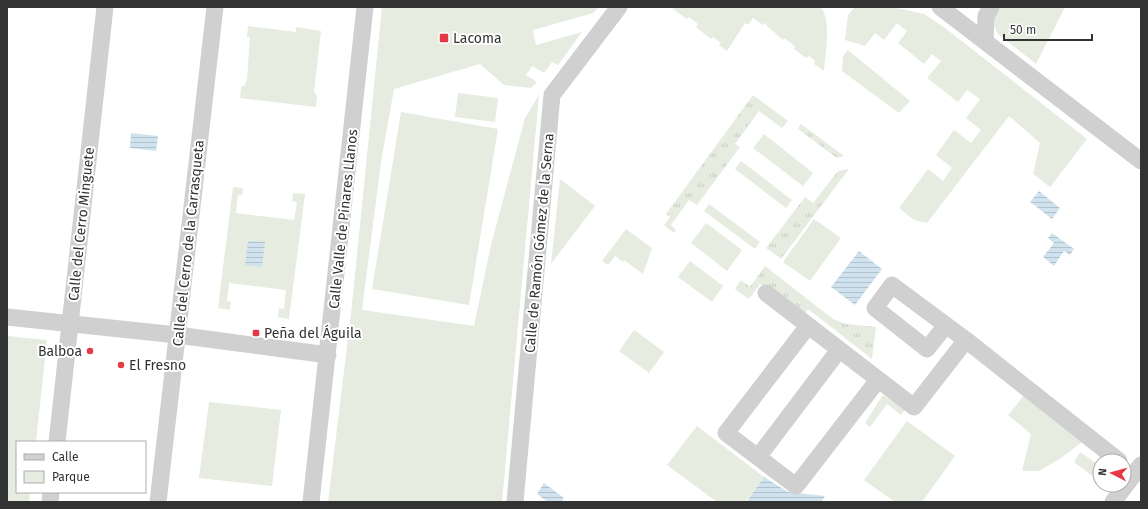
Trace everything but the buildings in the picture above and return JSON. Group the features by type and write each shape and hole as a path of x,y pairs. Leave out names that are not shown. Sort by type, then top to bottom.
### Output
{"street":[{"name":"Calle del Cerro Minguete","path":"57,441 105,7"},
{"name":"Calle del Cerro de la Carrasqueta","path":"158,502 215,7"},
{"name":"Calle Valle de Pinares Llanos","path":"311,502 365,7"},
{"name":"Calle de Ramón Gómez de la Serna","path":"515,502 552,95 619,7"},
{"path":"940,7 1141,161"},
{"path":"985,41 986,16 991,7"},
{"path":"766,293 914,408 966,340"},
{"path":"7,317 177,335 328,355"},
{"path":"946,325 1109,453"},
{"path":"808,326 726,433 796,486 878,380"},
{"path":"758,457 840,350"},
{"path":"1113,502 1133,468"}],"green space":[{"path":"382,7 599,7 593,13 533,30 536,45 582,32 558,65 552,62 544,73 532,66 526,75 537,82 531,88 504,85 480,64 394,89 381,162 362,310 474,326 491,245 525,118 539,95 502,502 328,502 351,314"},
{"path":"674,7 820,7 824,12 827,28 824,71 814,64 815,61 809,56 806,58 794,49 795,46 784,38 783,40 764,23 763,25 753,18 748,25 745,23 727,51 719,45 721,43 713,37 711,39 696,27 698,24 689,17 687,19 673,9"},
{"path":"855,7 891,7 924,14 945,28 1087,139 1050,187 1033,174 1040,143 1009,116 927,223 914,220 899,208 928,169 943,181 952,168 936,155 954,130 971,143 981,130 966,118 980,99 967,90 958,102 927,78 941,61 932,54 924,64 898,43 907,31 897,23 884,40 875,33 865,46 845,40 848,15"},
{"path":"1000,7 1065,7 1036,64 998,34 994,23 994,16"},
{"path":"248,26 296,32 296,27 321,31 314,92 317,96 316,107 240,98 241,87 245,85 247,80 250,37 247,37"},
{"path":"848,50 910,101 899,113 842,71 843,56"},
{"path":"458,93 498,98 495,122 455,117"},
{"path":"753,95 788,121 782,128 759,111 735,144 740,147 697,205 689,200 671,225 676,230 674,233 664,225 670,217 666,214"},
{"path":"401,112 498,129 469,305 372,289"},
{"path":"801,124 844,156 837,158 798,129"},
{"path":"764,134 813,173 803,186 753,148"},
{"path":"741,161 792,200 786,208 735,169"},
{"path":"849,169 781,259 766,248 805,197 813,203 838,171"},
{"path":"560,179 595,206 551,264"},
{"path":"233,187 243,188 242,195 238,195 236,213 294,220 297,202 292,201 293,193 305,194 289,319 278,317 279,308 284,309 286,290 229,283 227,301 231,302 230,310 218,308"},
{"path":"709,204 760,242 755,249 704,211"},
{"path":"814,219 841,238 810,281 783,262"},
{"path":"706,223 742,250 727,271 691,243"},
{"path":"626,229 652,248 643,274 624,260 623,262 615,256 608,265 602,261"},
{"path":"690,261 723,286 712,302 678,277"},
{"path":"765,266 833,319 846,324 876,327 872,359 808,309 803,316 760,284 749,299 735,289 741,280 750,287"},
{"path":"634,330 664,352 649,373 619,351"},
{"path":"7,336 47,340 36,441 16,441 16,493 30,493 29,502 7,502"},
{"path":"1025,394 1082,442 1061,458 1039,471 1022,471 1031,434 1008,415"},
{"path":"883,395 905,409 901,415 887,404 870,427 865,423"},
{"path":"209,402 281,410 272,486 199,478"},
{"path":"907,421 955,456 922,502 895,502 864,480"},
{"path":"697,426 764,477 745,502 717,502 667,465"},
{"path":"1080,452 1092,460 1092,476 1074,462"}],"water":[{"path":"131,133 158,136 156,151 130,148"},
{"path":"1039,191 1060,208 1052,219 1030,202"},
{"path":"1052,233 1074,249 1070,255 1064,251 1054,266 1043,257 1054,243 1048,238"},
{"path":"248,241 265,242 262,267 245,265"},
{"path":"859,251 882,269 855,305 831,287"},
{"path":"764,477 788,492 825,496 821,502 746,502"},
{"path":"544,483 564,498 561,502 548,502 537,494"}],"place":[{"name":"Lacoma","path":"444,38"},
{"name":"Peña del Águila","path":"256,333"},
{"name":"Balboa","path":"90,351"},
{"name":"El Fresno","path":"121,365"}]}
